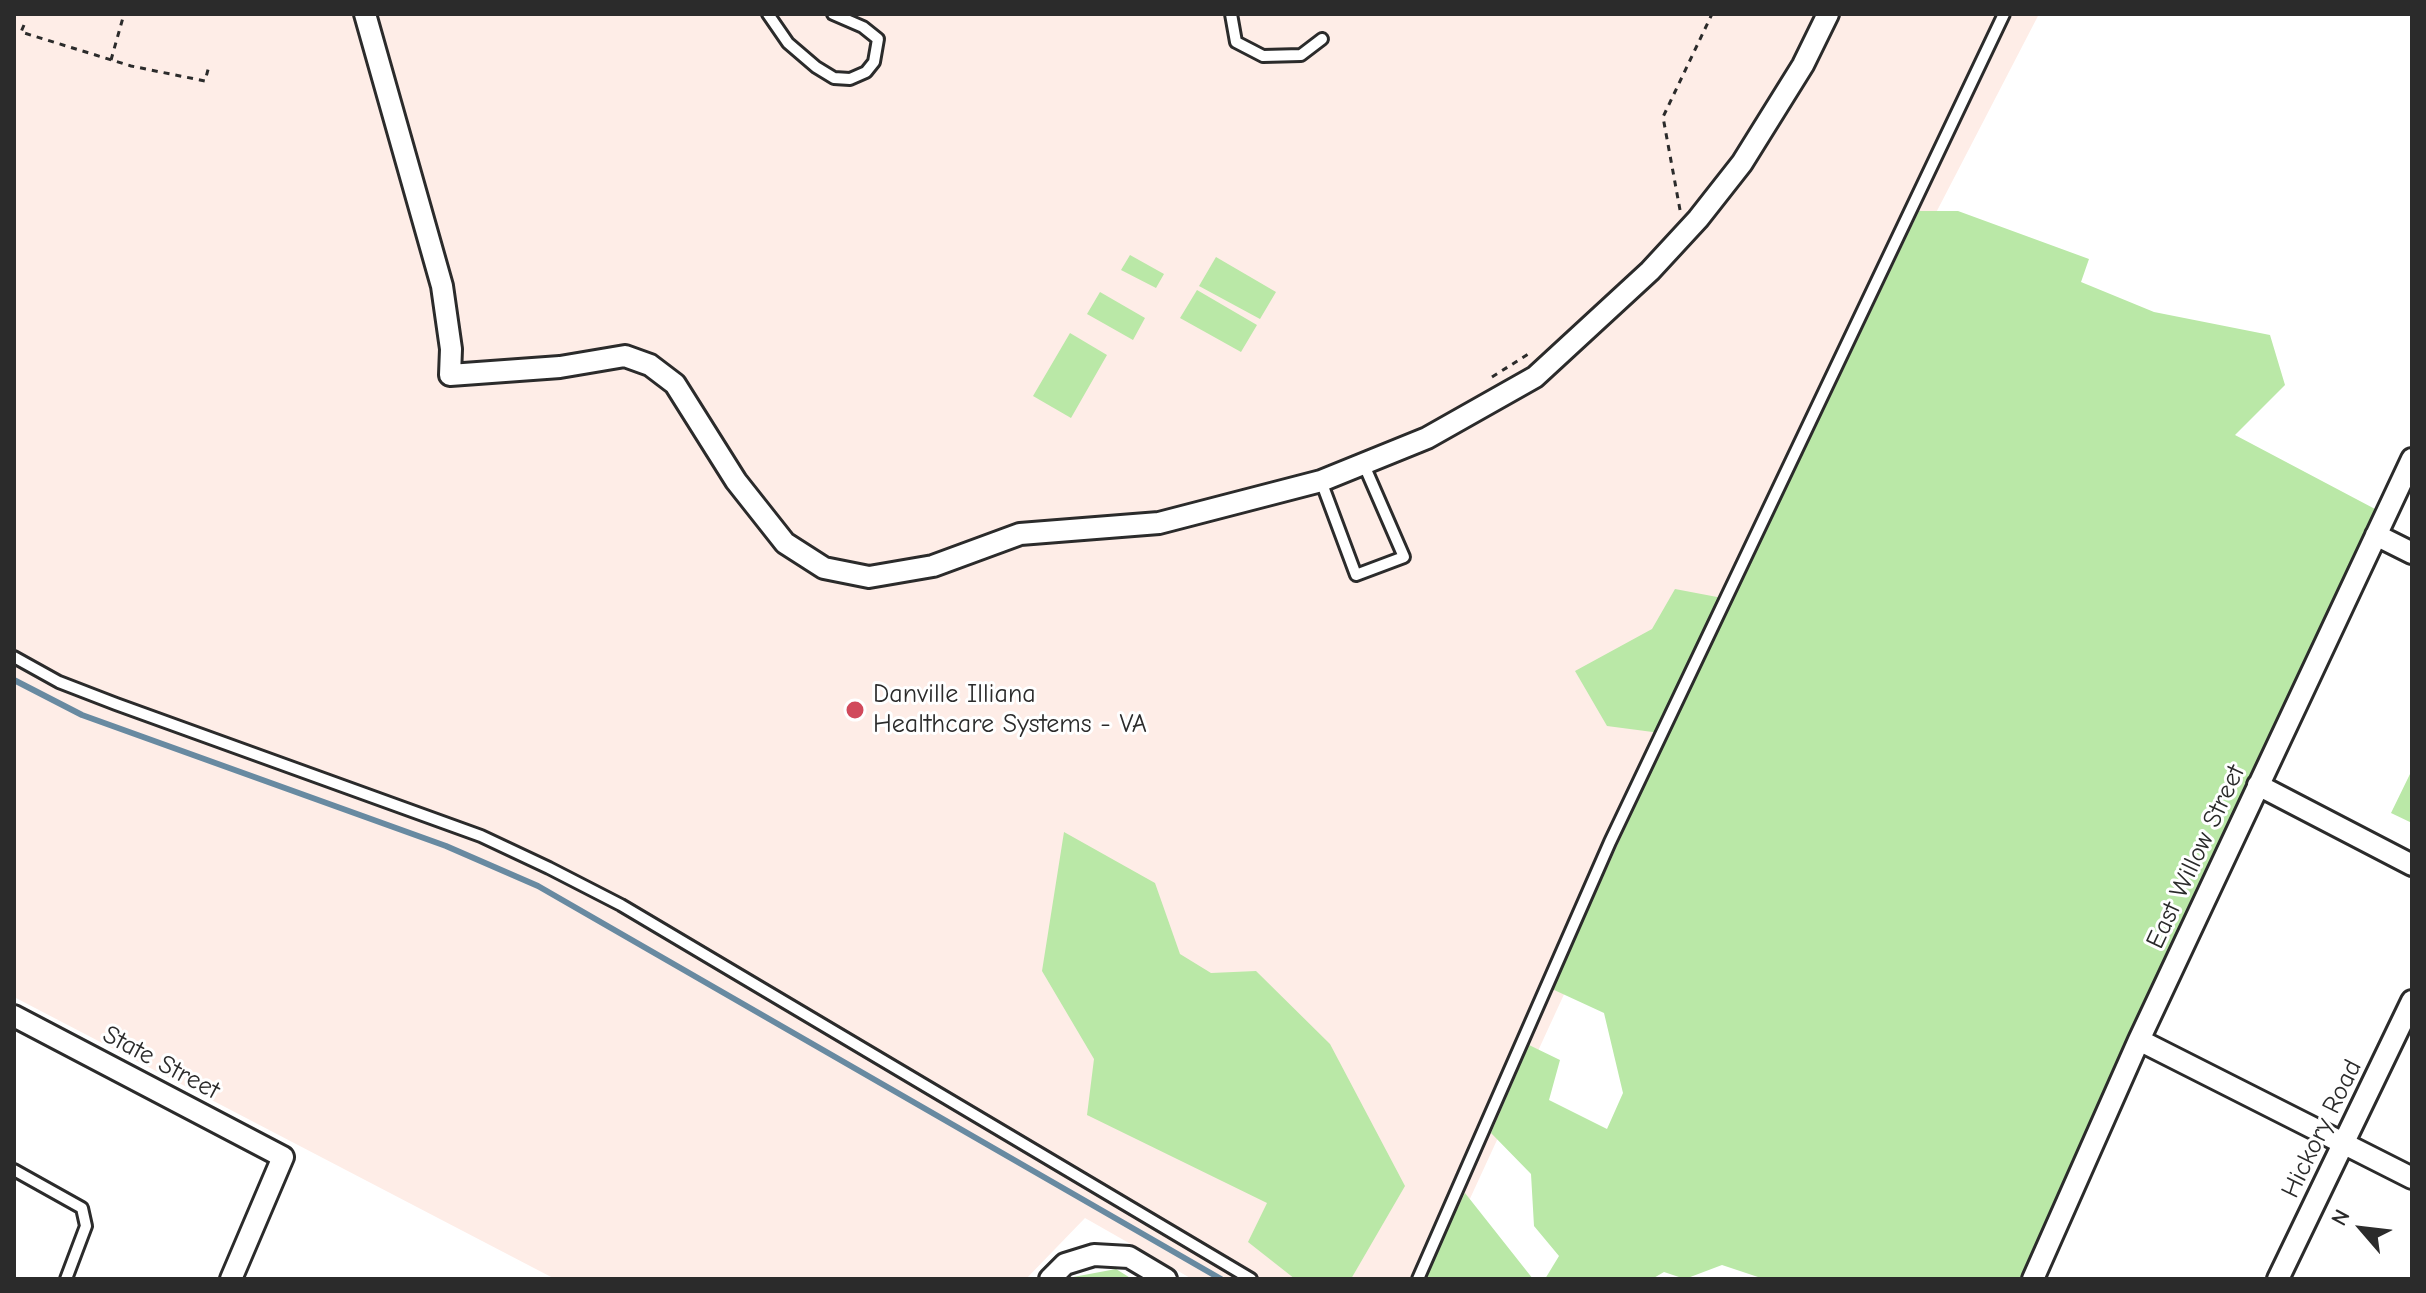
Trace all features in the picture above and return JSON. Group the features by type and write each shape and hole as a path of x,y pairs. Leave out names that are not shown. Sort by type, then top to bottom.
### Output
{"street":[{"path":"365,14 442,286 451,349 450,375 560,367 625,356 650,365 675,384 736,481 785,543 824,568 869,577 896,576 933,566 1020,534 1159,523 1321,481 1427,438 1535,377 1650,271 1698,219 1742,163 1803,65 1828,14"},
{"name":"East Willow Street","path":"2033,1279 2139,1040 2412,459"},
{"path":"2376,535 2412,553"},
{"path":"2258,785 2412,865"},
{"name":"Hickory Road","path":"2278,1279 2412,1001"},
{"name":"State Street","path":"14,1016 283,1157 231,1279"},
{"path":"2139,1040 2412,1178"},
{"path":"1050,1279 1065,1264 1094,1255 1129,1257 1166,1279"}],"lane":[{"path":"768,14 788,43 816,67 834,78 850,79 866,72 874,62 878,39 863,27 833,14"},
{"path":"1231,14 1236,42 1263,56 1301,55 1322,39"},
{"path":"1418,1279 1610,842 2004,14"},
{"path":"1321,481 1356,575 1404,557 1364,465"},
{"path":"14,657 59,682 101,699 481,836 549,868 621,905 1251,1279"},
{"path":"14,1170 82,1208 86,1226 66,1279"}],"path":[{"path":"111,60 124,14"},
{"path":"1680,216 1663,117 1712,14"},
{"path":"24,25 21,32 111,60 205,81 209,66"},
{"path":"1487,380 1541,346"}],"shaded area":[{"name":"Danville Illiana Healthcare Systems - VA","path":"14,14 2039,14 1827,423 1433,1279 1192,1279 1085,1218 1026,1279 555,1279 14,997"}],"green space":[{"path":"1919,211 1958,211 2089,259 2081,282 2154,312 2270,335 2285,385 2235,435 2375,509 2022,1279 1764,1279 1722,1265 1685,1279 1664,1272 1652,1279 1545,1279 1559,1256 1534,1226 1531,1174 1491,1133 1529,1045 1560,1060 1549,1100 1607,1129 1623,1093 1604,1013 1552,989 1668,734 1607,726 1575,671 1652,629 1675,589 1733,600"},
{"path":"1130,255 1164,274 1156,288 1121,270"},
{"path":"1216,257 1276,292 1260,319 1199,286"},
{"path":"1197,290 1257,325 1241,352 1180,318"},
{"path":"1100,292 1145,318 1133,340 1087,314"},
{"path":"1070,333 1107,355 1071,418 1033,396"},
{"path":"2412,774 2412,823 2391,813"},
{"path":"1064,832 1155,883 1180,954 1211,973 1256,971 1330,1044 1405,1186 1351,1279 1295,1279 1248,1242 1267,1203 1087,1115 1094,1059 1042,971"},
{"path":"1465,1193 1533,1279 1423,1279"},
{"path":"1116,1269 1132,1279 1068,1279 1068,1278"}],"waterway":[{"path":"14,680 82,715 446,846 538,886 1221,1279"}],"place":[{"name":"Danville Illiana Healthcare Systems - VA","path":"855,710"}]}
